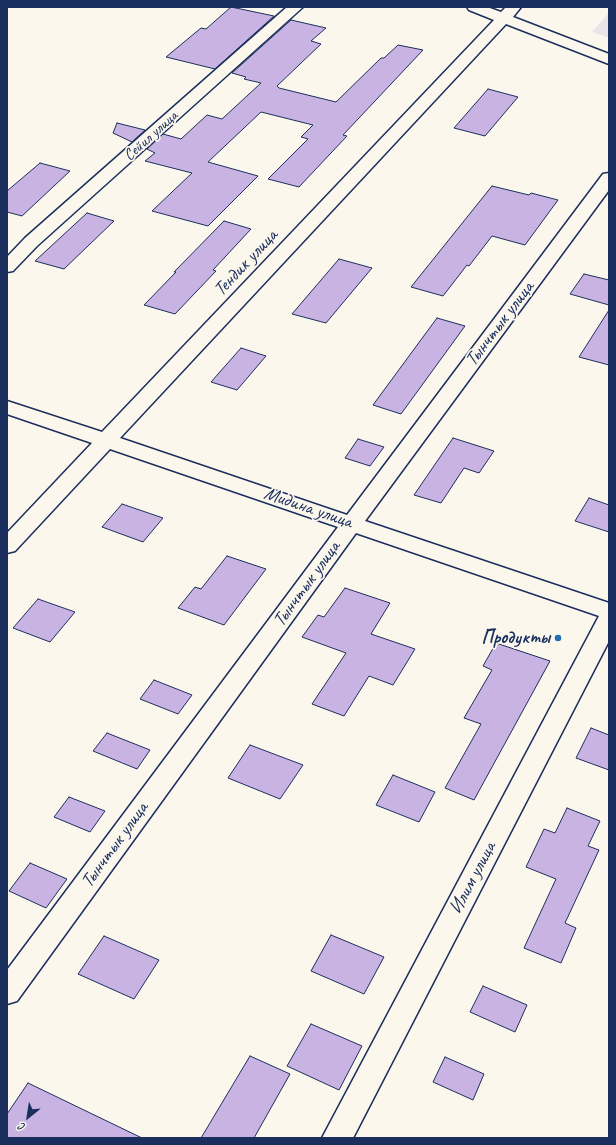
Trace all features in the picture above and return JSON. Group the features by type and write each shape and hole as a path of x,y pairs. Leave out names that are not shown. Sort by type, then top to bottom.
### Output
{"street":[{"name":"Сейил улица","path":"7,267 31,242 296,7"},
{"path":"474,7 509,13 609,59"},
{"name":"Тендик улица","path":"7,546 108,441 509,13"},
{"name":"Тынчтык улица","path":"7,992 352,523 609,178"},
{"name":"Мидина улица","path":"7,407 609,611"},
{"name":"Илим улица","path":"337,1138 609,619"}],"shaded area":[{"path":"609,13 609,38 592,32"}],"building":[{"path":"231,7 274,16 215,69 166,57 201,28 206,29"},
{"path":"291,20 326,28 311,41 321,44 277,86 279,88 336,102 381,58 384,58 398,45 423,50 343,135 347,136 299,187 268,179 308,139 301,137 313,125 261,112 208,162 258,176 208,226 152,211 192,173 145,161 155,153 147,149 163,134 181,139 207,115 222,119 261,83 244,79 246,77 232,73"},
{"path":"488,89 518,97 485,136 454,128"},
{"path":"117,123 145,130 132,142 113,133"},
{"path":"40,163 70,171 22,216 7,212 7,191"},
{"path":"492,186 529,195 531,193 558,200 525,245 492,236 443,296 411,287"},
{"path":"87,213 114,221 64,269 35,261"},
{"path":"224,221 251,229 213,270 216,271 175,314 144,305 176,272 174,272"},
{"path":"339,259 372,268 326,323 292,314"},
{"path":"584,274 609,280 609,305 570,294"},
{"path":"609,310 609,365 579,357"},
{"path":"437,318 465,326 401,414 373,405"},
{"path":"241,348 266,356 237,390 211,382"},
{"path":"453,438 494,451 479,473 464,468 441,503 414,495"},
{"path":"358,439 384,447 370,466 345,458"},
{"path":"589,498 609,505 609,532 575,521"},
{"path":"122,504 163,518 143,542 102,527"},
{"path":"227,556 266,569 224,625 178,608 195,587 201,589"},
{"path":"345,588 390,603 371,634 415,649 393,685 369,676 344,716 312,704 346,653 302,637 318,615 324,617"},
{"path":"38,599 75,612 50,642 13,628"},
{"path":"496,643 550,661 474,800 445,788 481,724 464,718 492,670 483,666"},
{"path":"154,680 192,695 178,714 140,699"},
{"path":"591,728 609,735 609,770 576,758"},
{"path":"107,733 150,750 137,769 93,751"},
{"path":"250,745 303,765 280,799 228,778"},
{"path":"393,775 435,792 419,822 376,805"},
{"path":"69,797 105,811 90,832 54,817"},
{"path":"567,808 600,821 588,846 599,850 565,923 576,928 561,963 524,948 556,879 526,867 544,829 555,833"},
{"path":"30,863 67,879 46,908 9,891"},
{"path":"331,935 384,957 364,994 311,971"},
{"path":"104,936 159,960 134,999 78,974"},
{"path":"483,986 527,1005 515,1032 470,1012"},
{"path":"311,1024 362,1046 339,1090 287,1066"},
{"path":"250,1056 290,1074 254,1138 201,1138"},
{"path":"445,1057 484,1074 473,1100 433,1082"},
{"path":"28,1083 142,1138 7,1138 7,1114"}],"place":[{"name":"Продукты","path":"558,638"}]}
